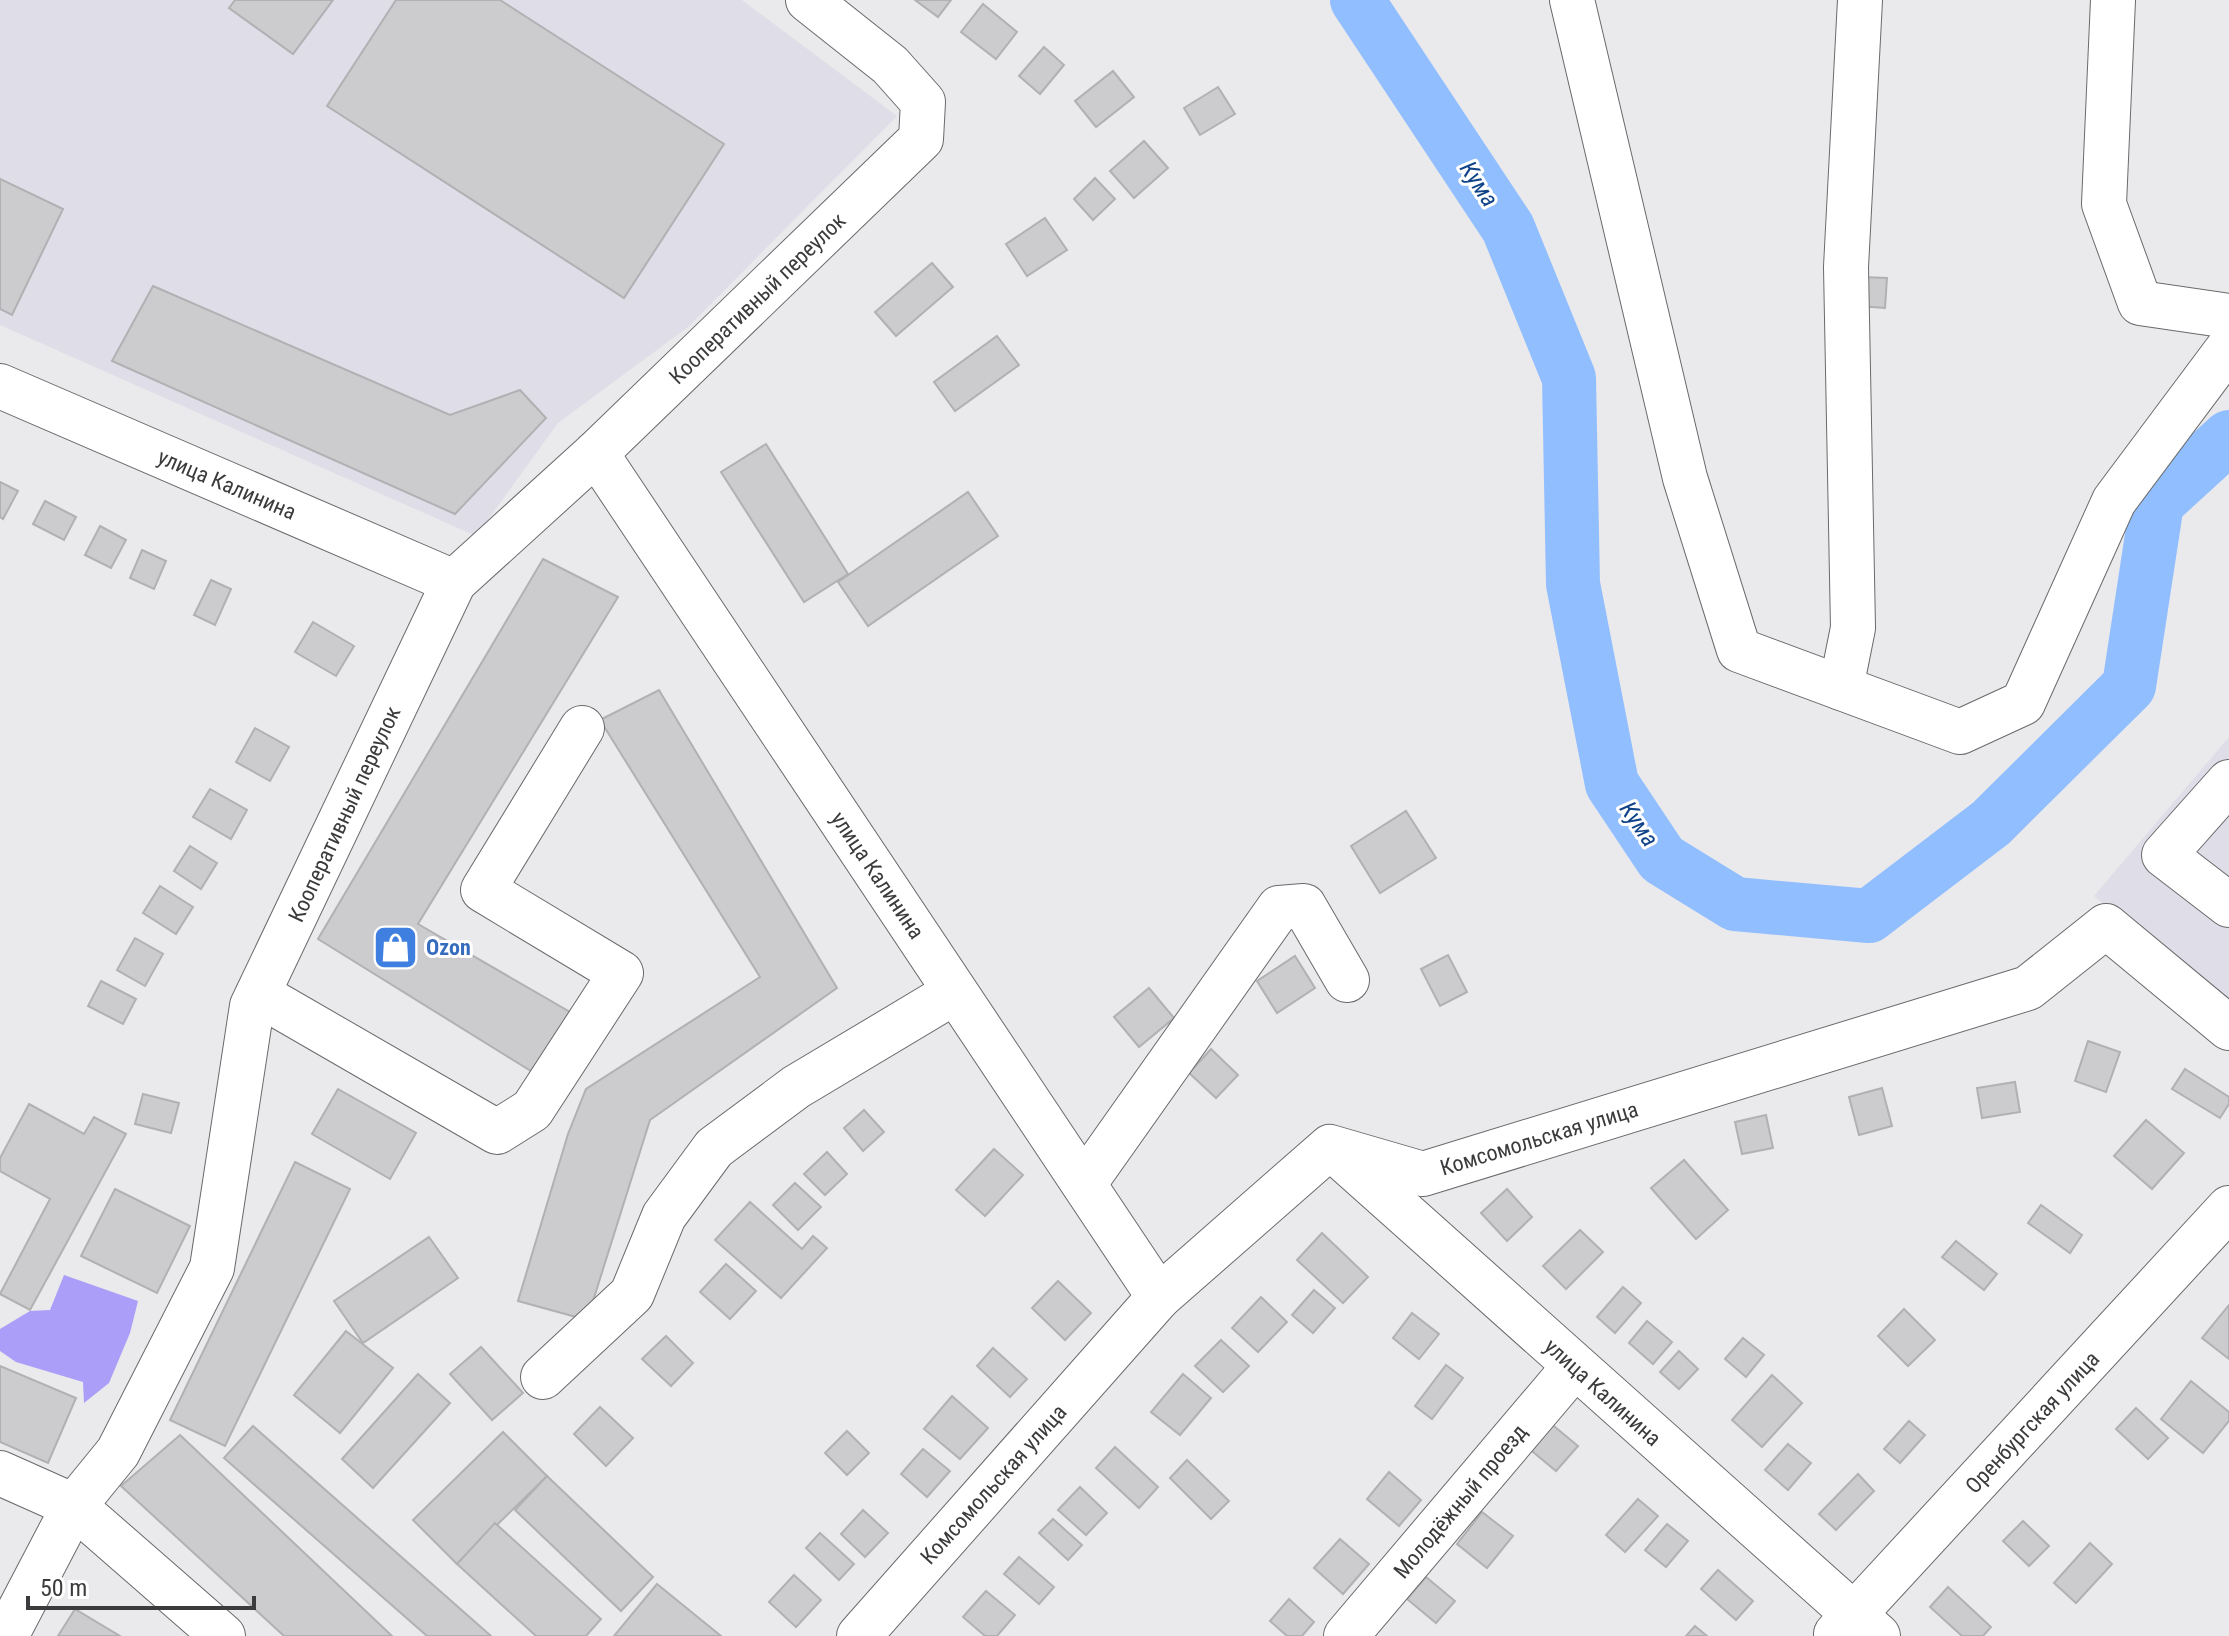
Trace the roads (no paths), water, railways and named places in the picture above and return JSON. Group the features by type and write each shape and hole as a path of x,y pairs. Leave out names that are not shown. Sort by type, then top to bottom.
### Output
{"street":[{"name":"Кооперативный переулок","path":"6,1636 74,1506 118,1452 212,1268 252,1006 454,582 596,453 921,139 923,102 890,65 808,0"},
{"path":"1572,0 1685,478 1739,650 1960,732 2023,703 2114,501 2229,347"},
{"path":"1841,688 1853,628 1846,267 1860,0"},
{"path":"2113,0 2104,204 2140,303 2229,316"},
{"name":"улица Калинина","path":"0,386 454,582"},
{"name":"улица Калинина","path":"596,453 1159,1297"},
{"path":"258,994 497,1132 532,1110 621,973 483,890 582,728"},
{"path":"2229,782 2164,855 2229,905"},
{"path":"1084,1184 1279,908 1304,906 1347,980"},
{"name":"Комсомольская улица","path":"859,1636 1159,1297 1330,1147 1423,1174 2028,988 2106,926 2229,1028"},
{"path":"543,1377 632,1294 664,1216 714,1148 796,1087 955,992"},
{"name":"улица Калинина","path":"1330,1147 1574,1367 1855,1629"},
{"name":"Оренбургская улица","path":"1855,1629 2229,1208"},
{"name":"Молодёжный проезд","path":"1346,1636 1574,1367"},
{"path":"0,1473 74,1506 223,1636"}],"waterway":[{"name":"Кума","path":"1357,0 1508,228 1569,378 1573,584 1612,784 1662,859 1735,904 1869,916 1991,823 2129,686 2157,503 2229,437"}],"place":[{"name":"Ozon","path":"395,947"}]}
